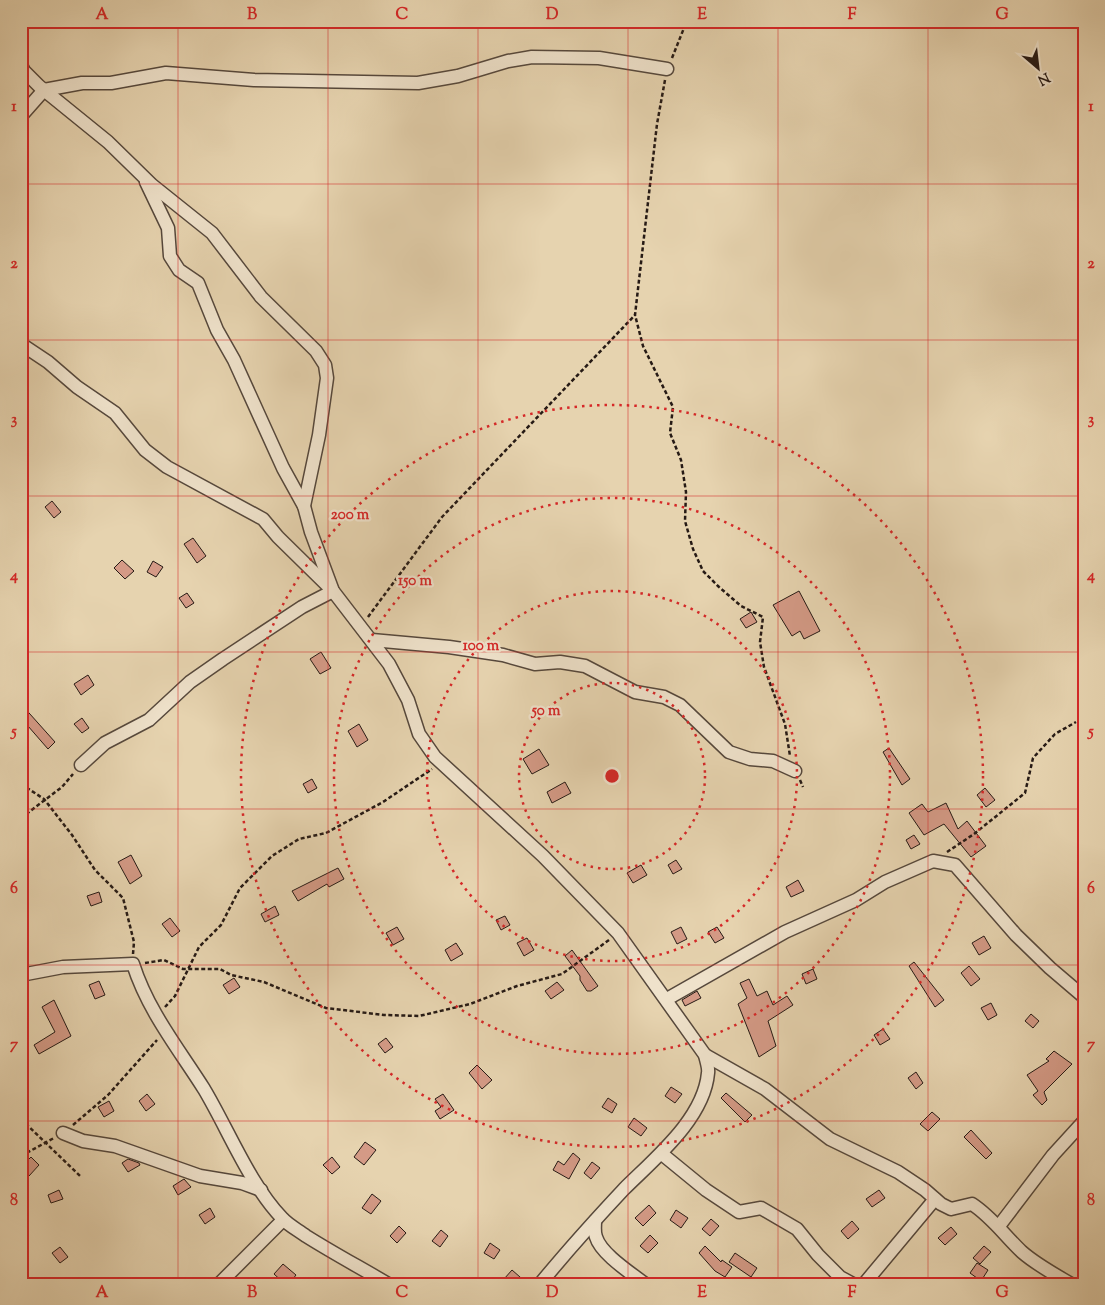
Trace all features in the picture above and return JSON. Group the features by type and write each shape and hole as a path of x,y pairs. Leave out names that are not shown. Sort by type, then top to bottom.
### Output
{"street":[{"path":"21,116 44,90 82,82 111,83 166,73 254,80 418,83 458,76 508,61 532,57 599,58 667,69"},
{"path":"21,65 24,71 44,90 108,142 142,176 212,232 261,297 316,351 325,365 328,378 320,435 304,506"},
{"path":"142,176 168,228 170,256 179,270 198,283 217,330 234,360 283,468 304,506 311,532 334,591"},
{"path":"21,344 48,362 77,387 115,413 138,443 167,467 263,519 278,537 334,591 362,625 389,664 408,700 419,734 442,764 543,856 618,933 667,999 705,1055 708,1072 703,1093 683,1128 662,1154 625,1188 577,1239 540,1284"},
{"path":"81,765 106,743 149,720 190,682 302,606 334,591"},
{"path":"372,640 449,647 504,655 535,664 560,662 586,666 635,692 664,697 680,705 729,752 750,759 773,761 795,771"},
{"path":"667,999 785,932 856,900 885,882 933,861 955,865 1030,948 1084,997"},
{"path":"21,975 63,967 133,964 138,981 164,1032 204,1090 260,1190 283,1220 324,1247 388,1284"},
{"path":"705,1055 765,1089 830,1139 898,1172 951,1209 972,1204 999,1226 1023,1252 1045,1270 1071,1284"},
{"path":"999,1226 1053,1155 1084,1121"},
{"path":"63,1133 83,1141 115,1146 200,1176 242,1184 260,1190"},
{"path":"662,1154 706,1190 739,1212 748,1212 754,1208 761,1208 797,1229 834,1272 853,1284"},
{"path":"864,1284 935,1199"},
{"path":"219,1284 283,1220"},
{"path":"595,1221 596,1237 602,1247 619,1264 645,1284"}],"path":[{"path":"689,21 684,28 667,69 657,124 635,315 643,346 673,407 670,433 680,460 686,492 685,521 693,549 703,571 718,587 741,606 763,617 760,642 764,667 785,724 795,771 803,787"},
{"path":"362,625 442,517 635,315"},
{"path":"933,861 974,834 1025,793 1033,758 1055,734 1076,722"},
{"path":"158,1020 167,1003 175,996 199,947 221,925 240,888 272,856 299,839 326,833 383,802 418,776 442,764"},
{"path":"21,818 62,787 81,765"},
{"path":"21,784 44,799 77,842 95,870 123,898 134,942 133,964 164,960 183,969 220,969 231,976 264,982 326,1008 384,1015 420,1016 470,1004 516,986 562,974 618,933"},
{"path":"21,1156 63,1133 108,1095 164,1032"},
{"path":"21,1119 80,1176"},
{"path":"21,1151 29,1151"}],"building":[{"path":"52,501 61,512 54,518 45,507"},
{"path":"193,538 206,556 197,563 184,544"},
{"path":"122,560 134,571 125,579 114,568"},
{"path":"153,561 163,567 156,577 147,572"},
{"path":"799,591 820,631 804,639 800,631 792,636 773,605"},
{"path":"187,593 194,603 186,608 179,598"},
{"path":"751,612 757,622 746,628 740,619"},
{"path":"321,652 331,668 320,674 310,659"},
{"path":"88,675 94,685 81,695 74,684"},
{"path":"21,704 55,742 48,749 21,718"},
{"path":"82,718 89,728 82,733 74,724"},
{"path":"359,724 368,740 357,747 348,731"},
{"path":"889,748 910,779 902,785 883,752"},
{"path":"539,749 549,765 532,774 523,759"},
{"path":"312,779 317,788 308,793 303,784"},
{"path":"565,782 571,793 552,803 547,792"},
{"path":"985,788 995,800 986,807 977,795"},
{"path":"946,803 958,829 967,821 986,846 971,857 944,824 924,835 909,813 922,804 928,812"},
{"path":"914,835 920,844 911,849 906,840"},
{"path":"131,855 142,876 130,884 118,862"},
{"path":"676,860 682,869 673,874 668,865"},
{"path":"641,865 647,875 633,883 627,873"},
{"path":"338,868 344,879 329,887 327,884 298,901 292,891"},
{"path":"798,880 804,891 791,897 786,887"},
{"path":"99,892 102,902 91,906 87,896"},
{"path":"275,906 279,915 265,922 261,914"},
{"path":"505,916 510,925 501,930 496,920"},
{"path":"170,918 180,931 172,937 162,924"},
{"path":"397,927 404,939 393,945 386,933"},
{"path":"681,927 687,939 677,944 671,932"},
{"path":"717,927 724,938 715,943 708,932"},
{"path":"984,936 991,948 979,955 972,943"},
{"path":"527,938 534,950 524,956 517,943"},
{"path":"456,943 463,954 451,961 445,950"},
{"path":"572,950 598,986 591,991 587,991 580,980 580,976 565,956"},
{"path":"914,962 944,1000 935,1007 909,966"},
{"path":"969,966 980,979 971,986 961,973"},
{"path":"813,969 817,979 806,984 802,974"},
{"path":"234,978 240,987 229,994 223,985"},
{"path":"749,979 757,996 767,991 773,1005 787,996 793,1005 768,1021 776,1046 759,1057 738,1004 747,998 740,983"},
{"path":"99,981 105,995 95,999 89,985"},
{"path":"557,982 564,990 551,999 545,991"},
{"path":"697,991 701,998 685,1006 682,1000"},
{"path":"54,1000 71,1036 39,1054 34,1045 55,1032 42,1007"},
{"path":"991,1003 997,1015 988,1020 981,1008"},
{"path":"1031,1014 1039,1021 1033,1028 1025,1021"},
{"path":"883,1029 890,1039 880,1045 874,1035"},
{"path":"386,1038 393,1047 385,1053 378,1044"},
{"path":"1054,1051 1072,1064 1044,1092 1047,1100 1042,1105 1033,1095 1038,1091 1027,1075 1049,1061 1046,1059"},
{"path":"477,1065 492,1080 482,1089 469,1073"},
{"path":"916,1072 923,1083 916,1089 908,1078"},
{"path":"671,1087 682,1094 675,1103 665,1096"},
{"path":"726,1093 752,1115 745,1122 721,1098"},
{"path":"147,1094 155,1104 146,1111 139,1101"},
{"path":"443,1094 454,1110 440,1119 435,1111 441,1107 435,1099"},
{"path":"608,1098 617,1104 612,1113 602,1107"},
{"path":"109,1101 114,1111 104,1117 98,1107"},
{"path":"932,1112 940,1119 928,1131 920,1124"},
{"path":"634,1118 647,1128 641,1136 628,1127"},
{"path":"971,1130 992,1153 986,1159 964,1137"},
{"path":"365,1142 376,1150 364,1165 354,1157"},
{"path":"573,1153 580,1159 569,1179 553,1170 558,1161 564,1165"},
{"path":"31,1157 39,1165 29,1176 21,1167"},
{"path":"332,1157 340,1167 332,1174 323,1165"},
{"path":"128,1159 140,1165 128,1172 122,1163"},
{"path":"592,1162 600,1168 591,1179 584,1173"},
{"path":"184,1179 191,1187 178,1195 173,1186"},
{"path":"59,1190 63,1199 51,1203 48,1195"},
{"path":"879,1190 885,1198 872,1207 866,1199"},
{"path":"372,1194 381,1201 371,1214 362,1208"},
{"path":"649,1205 656,1213 643,1226 635,1218"},
{"path":"210,1208 215,1217 205,1224 199,1215"},
{"path":"676,1210 688,1218 681,1228 670,1220"},
{"path":"711,1219 719,1226 710,1236 702,1229"},
{"path":"852,1221 859,1229 848,1239 841,1231"},
{"path":"399,1226 406,1233 397,1243 390,1236"},
{"path":"951,1227 957,1234 945,1245 938,1238"},
{"path":"441,1230 448,1236 440,1247 432,1241"},
{"path":"650,1235 658,1243 648,1253 640,1246"},
{"path":"490,1243 500,1250 494,1259 484,1253"},
{"path":"705,1246 721,1262 722,1260 732,1267 725,1277 715,1271 699,1253"},
{"path":"984,1246 991,1252 980,1264 973,1258"},
{"path":"60,1247 68,1257 60,1263 52,1253"},
{"path":"735,1253 757,1268 751,1277 729,1262"},
{"path":"977,1263 988,1270 981,1281 970,1273"},
{"path":"283,1264 296,1275 289,1284 285,1284 274,1274"},
{"path":"512,1270 528,1284 510,1284 504,1279"}]}
